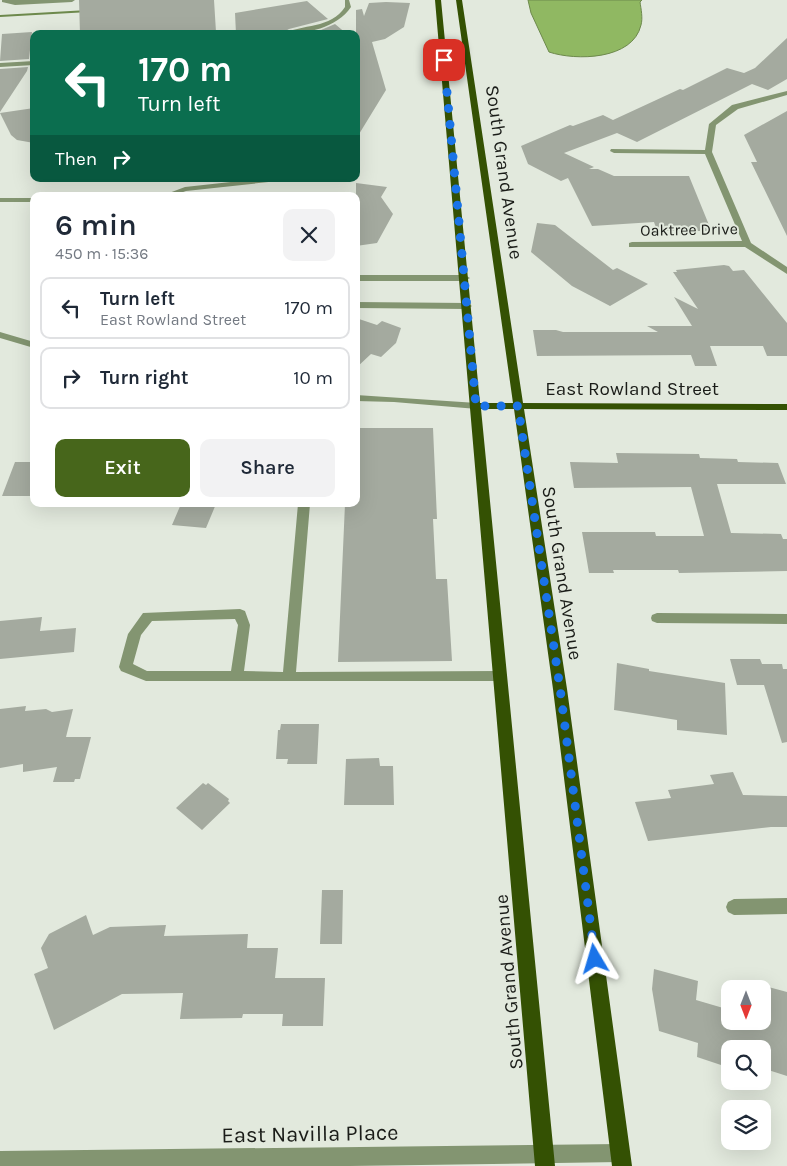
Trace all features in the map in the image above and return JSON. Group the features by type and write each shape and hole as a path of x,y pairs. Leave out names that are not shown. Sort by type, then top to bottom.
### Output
{"main road":[{"name":"South Grand Avenue","path":"438,0 544,1160"},
{"name":"South Grand Avenue","path":"459,0 489,194 560,688 621,1159"},
{"name":"East Rowland Street","path":"476,406 787,406"}],"street":[{"path":"4,1 16,3 72,0"},
{"path":"300,30 341,17 348,7 347,1"},
{"path":"0,65 30,63"},
{"path":"787,93 735,107 713,124 708,152 746,244 787,272"},
{"path":"614,151 708,152"},
{"path":"177,192 186,189 250,182"},
{"path":"0,200 30,201"},
{"name":"Oaktree Drive","path":"632,245 746,244"},
{"path":"360,278 464,278"},
{"path":"360,305 467,306"},
{"path":"0,335 30,343"},
{"path":"360,398 476,406"},
{"path":"289,677 304,507"},
{"path":"237,676 244,624 240,614 148,616 134,634 126,667 146,676 289,677 500,676"},
{"path":"657,618 787,619"},
{"path":"734,907 787,906"},
{"name":"East Navilla Place","path":"0,1161 621,1159"}],"shaded area":[{"path":"528,0 642,0 640,2 642,22 636,37 627,45 615,51 588,57 560,55 549,52 531,13"}],"building":[{"path":"79,0 214,0 216,30 80,30"},
{"path":"307,1 328,19 287,30 236,30 235,13"},
{"path":"369,3 410,3 404,27 385,39 372,42 386,90 360,132 360,30 356,30 356,10 362,9 364,16"},
{"path":"335,24 342,30 321,30"},
{"path":"30,32 29,59 0,61 2,34"},
{"path":"787,38 787,79 768,90 752,84 637,142 617,133 564,153 594,167 589,169 598,169 614,176 689,176 710,231 657,231 654,222 592,226 568,178 561,181 528,164 521,146 570,125 573,126 603,115 613,120 680,89 683,90 727,68 744,73 755,68"},
{"path":"28,67 27,71 0,112 0,69"},
{"path":"30,109 30,142 17,140 11,135 0,113"},
{"path":"787,111 787,236 751,162 757,162 744,135"},
{"path":"356,183 387,187 381,197 393,214 377,243 360,245 360,192 356,192"},
{"path":"537,223 555,225 613,270 617,268 648,284 610,306 572,286 531,252"},
{"path":"729,266 733,271 744,270 787,323 787,356 767,356 763,346 710,346 717,366 695,366 691,355 537,356 533,330 556,330 563,332 658,332 647,326 692,326 674,297 698,309 673,272 677,272 676,270"},
{"path":"360,319 377,325 382,321 401,328 396,343 381,357 371,354 360,364"},
{"path":"360,428 433,428 437,519 433,519 436,579 447,579 452,661 338,662 345,507 360,507"},
{"path":"616,453 699,454 700,458 737,459 738,462 778,463 786,484 717,484 731,533 781,534 783,539 787,539 787,571 679,573 678,570 613,570 614,573 589,573 582,532 655,532 656,536 704,536 691,487 574,488 570,462 618,463"},
{"path":"15,462 30,462 30,496 2,496"},
{"path":"180,507 215,507 206,528 172,525"},
{"path":"42,617 40,631 76,628 74,652 0,659 0,621"},
{"path":"730,659 760,659 762,664 782,664 783,669 787,669 787,742 782,743 764,685 737,685"},
{"path":"617,663 649,669 649,671 725,683 727,735 677,730 677,720 614,710"},
{"path":"26,706 25,711 46,709 52,712 73,709 66,737 91,737 80,779 75,779 74,782 53,782 57,767 23,772 23,764 0,768 0,709"},
{"path":"281,724 319,724 317,764 287,764 288,759 276,759 278,730 280,730"},
{"path":"379,758 380,766 393,766 394,805 344,805 346,759"},
{"path":"733,772 743,795 787,796 787,827 771,827 648,841 635,802 671,798 668,790 714,784 710,775"},
{"path":"203,783 206,785 208,783 229,799 230,803 202,830 176,808"},
{"path":"322,890 343,890 342,944 320,944"},
{"path":"86,915 93,935 110,927 166,925 164,936 248,934 247,948 278,948 275,978 325,978 323,1026 282,1026 283,1014 243,1014 242,1018 180,1019 183,993 122,994 54,1030 34,974 48,968 41,948 49,934"},
{"path":"654,969 698,981 696,1000 721,1007 721,1030 771,1030 771,988 787,992 787,1076 771,1071 771,1040 721,1040 721,1065 697,1057 698,1043 659,1031 652,989"}],"waterway":[{"path":"0,16 88,11"}],"route":[{"path":"444,60 476,406 518,406 560,688 595,959"}]}
